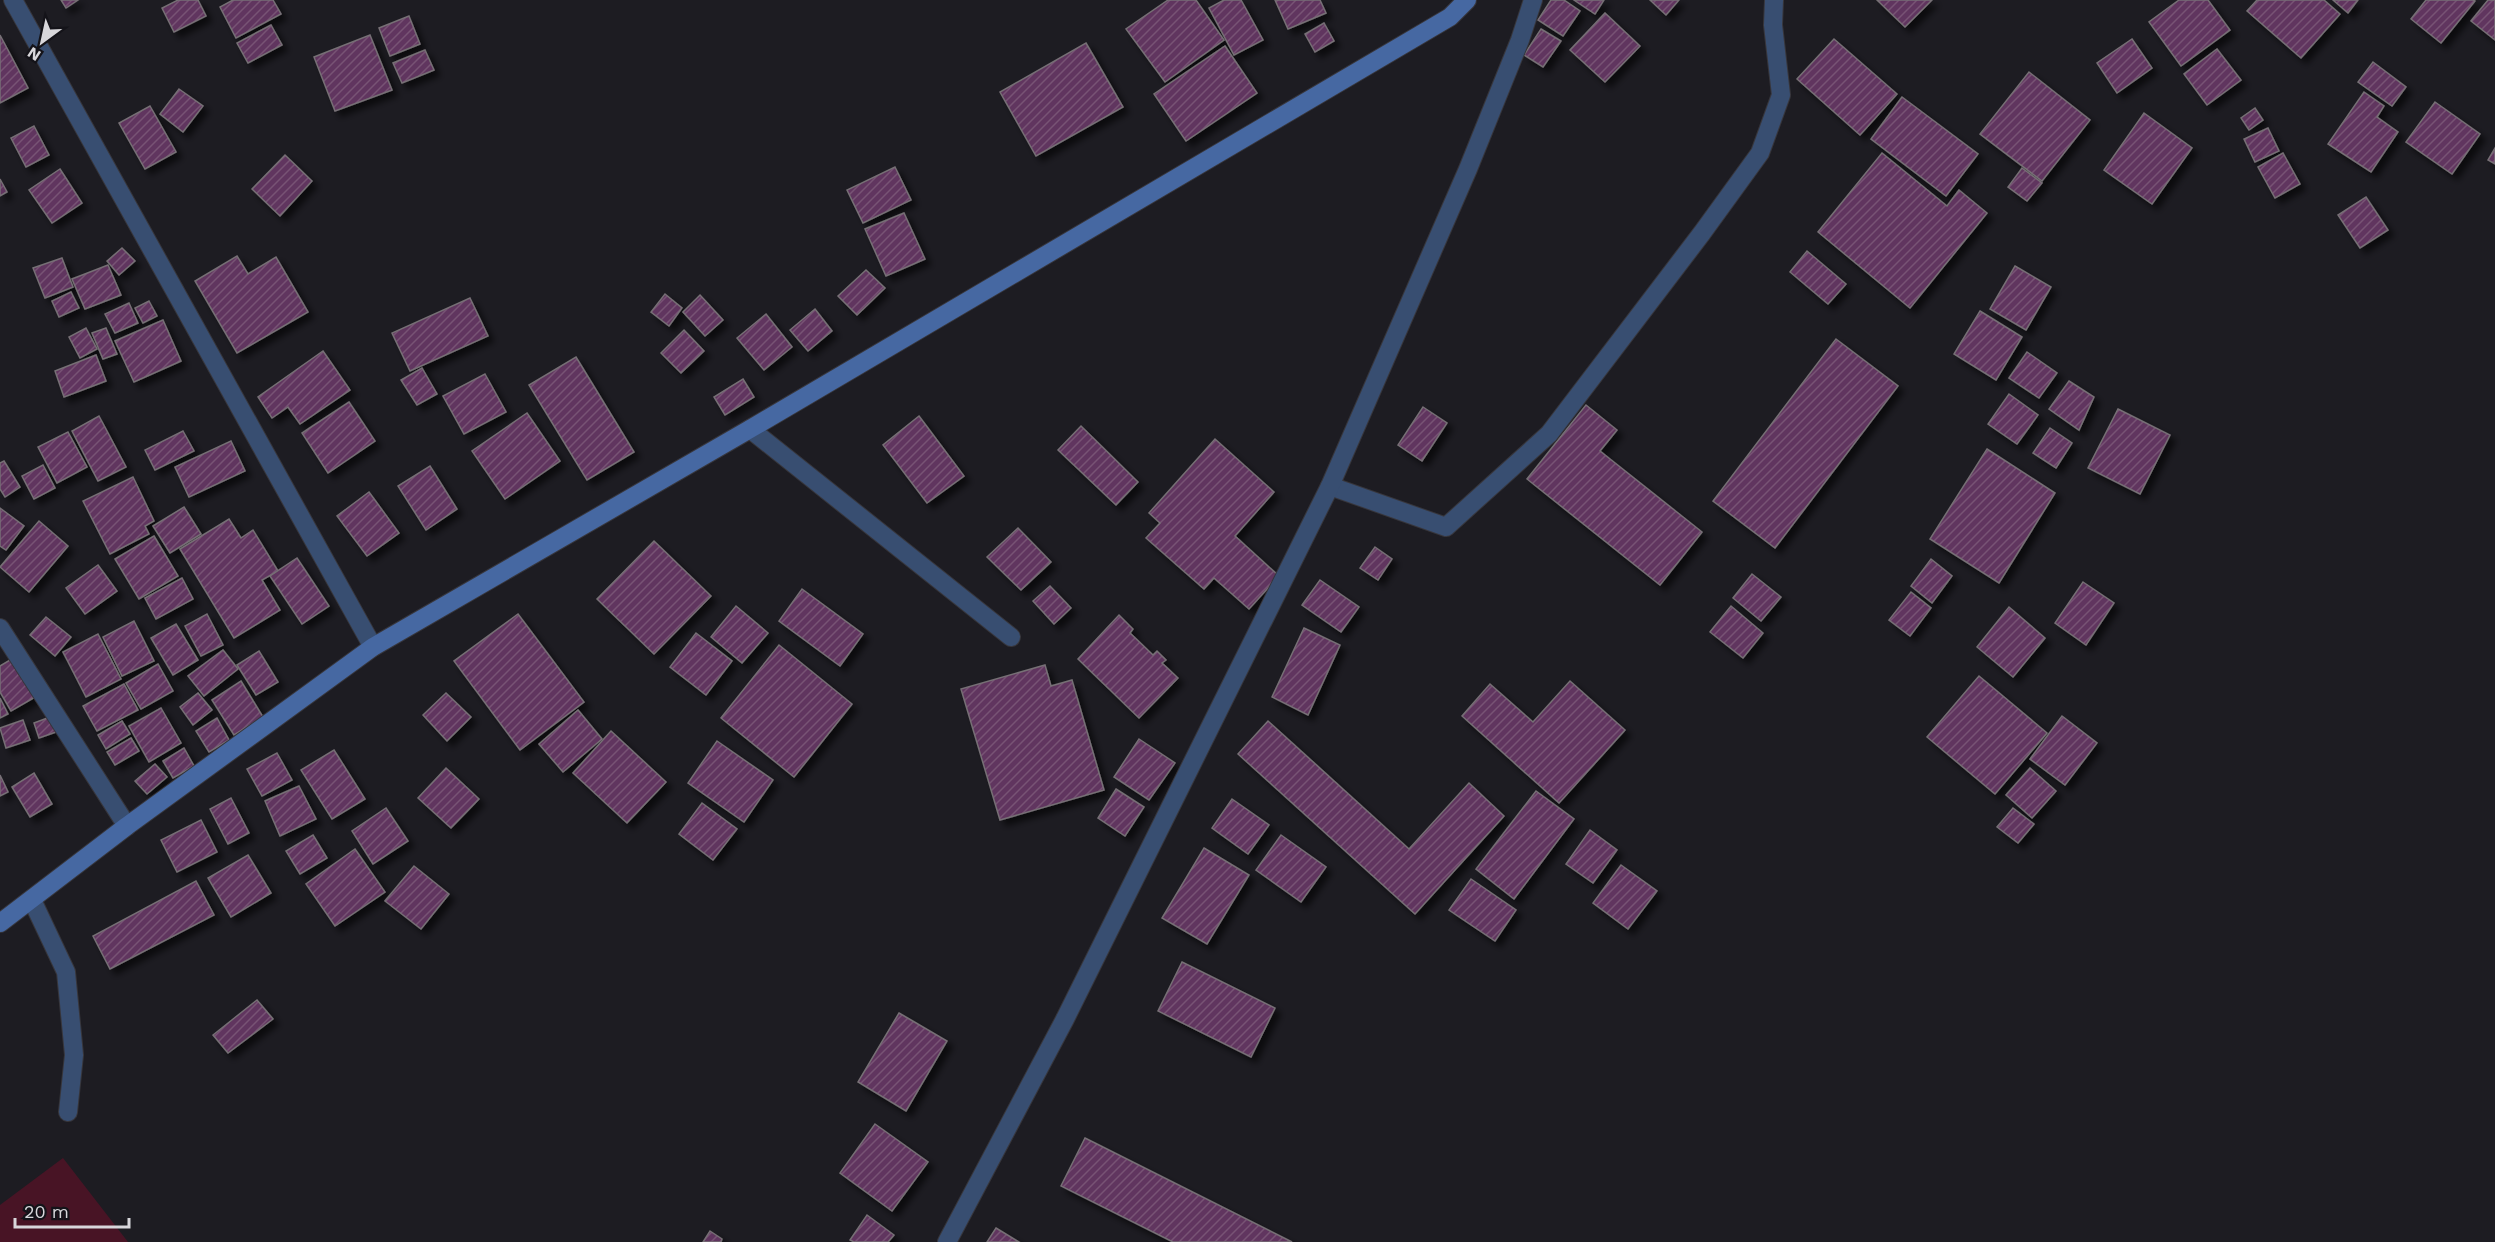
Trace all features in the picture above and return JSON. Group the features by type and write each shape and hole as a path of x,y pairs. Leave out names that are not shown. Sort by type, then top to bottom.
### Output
{"street":[{"path":"13,0 373,647"},
{"path":"0,923 127,826 373,647 750,429 1450,17 1467,0"},
{"path":"947,1242 1065,1019 1330,486 1468,169 1520,40 1533,0"},
{"path":"1330,486 1446,527 1549,434 1760,153 1781,95 1773,25 1774,0"},
{"path":"750,429 1011,637"},
{"path":"0,628 127,826"},
{"path":"32,900 66,972 74,1055 68,1112"}],"shaded area":[{"path":"63,1158 128,1242 0,1242 0,1205"}],"building":[{"path":"61,0 78,0 66,8"},
{"path":"178,0 198,0 206,16 174,32 162,8"},
{"path":"233,0 273,0 281,14 236,38 220,7"},
{"path":"1168,0 1196,0 1224,40 1165,82 1126,29"},
{"path":"1224,0 1241,0 1263,40 1234,55 1209,8"},
{"path":"1275,0 1320,0 1326,13 1288,29"},
{"path":"1551,0 1564,0 1580,11 1563,36 1538,20"},
{"path":"1574,0 1604,0 1595,14"},
{"path":"1650,0 1679,0 1666,15"},
{"path":"1877,0 1932,0 1905,27"},
{"path":"2179,0 2208,0 2230,30 2181,66 2149,22"},
{"path":"2257,0 2324,0 2340,14 2301,58 2247,11"},
{"path":"2333,0 2358,0 2348,13"},
{"path":"2426,0 2475,1 2441,43 2411,19"},
{"path":"2488,0 2495,0 2495,40 2471,21"},
{"path":"1605,13 1640,46 1605,82 1570,50"},
{"path":"409,16 420,44 390,56 379,28"},
{"path":"1324,23 1334,41 1315,52 1305,34"},
{"path":"271,25 282,45 248,63 237,43"},
{"path":"1541,29 1561,41 1543,67 1524,55"},
{"path":"0,35 28,88 0,103"},
{"path":"370,35 392,90 335,111 314,57"},
{"path":"1834,39 1897,94 1860,135 1797,79"},
{"path":"2132,39 2152,68 2117,93 2097,63"},
{"path":"1086,43 1123,107 1036,156 1000,92"},
{"path":"1225,46 1257,93 1186,141 1154,94"},
{"path":"2217,49 2241,80 2207,105 2184,74"},
{"path":"425,50 434,70 402,83 393,63"},
{"path":"2373,62 2406,87 2392,106 2358,82"},
{"path":"2029,72 2090,120 2042,181 1980,134"},
{"path":"179,89 203,106 183,132 160,114"},
{"path":"2364,92 2384,106 2377,117 2398,132 2371,172 2328,144"},
{"path":"1902,97 1978,154 1946,196 1871,139"},
{"path":"2435,102 2480,134 2452,174 2406,142"},
{"path":"150,106 176,152 145,169 119,123"},
{"path":"2255,108 2263,120 2249,130 2241,118"},
{"path":"2144,113 2192,148 2152,204 2104,170"},
{"path":"34,126 49,155 26,167 11,138"},
{"path":"2268,128 2279,151 2255,162 2244,139"},
{"path":"2495,148 2495,164 2488,160"},
{"path":"1882,153 1947,206 1959,190 1987,213 1910,308 1818,232"},
{"path":"2283,153 2300,184 2275,198 2258,167"},
{"path":"285,155 312,181 280,216 252,189"},
{"path":"895,167 911,200 863,223 847,190"},
{"path":"2022,168 2042,183 2027,201 2008,187"},
{"path":"60,169 82,203 52,223 29,190"},
{"path":"0,179 7,192 0,196"},
{"path":"2366,197 2388,230 2360,248 2338,215"},
{"path":"904,213 925,259 886,276 865,229"},
{"path":"122,248 135,261 119,275 107,261"},
{"path":"1807,251 1846,284 1828,304 1790,272"},
{"path":"237,256 248,274 276,257 308,312 237,353 195,281"},
{"path":"62,258 73,287 45,298 33,268"},
{"path":"108,265 121,295 85,309 72,279"},
{"path":"2015,266 2051,287 2026,330 1990,309"},
{"path":"866,270 885,288 857,315 838,296"},
{"path":"71,292 79,308 59,317 52,301"},
{"path":"665,294 682,308 669,326 651,312"},
{"path":"700,295 723,320 705,336 683,312"},
{"path":"470,298 488,336 410,371 392,333"},
{"path":"149,301 157,316 143,323 135,308"},
{"path":"129,303 138,323 115,333 105,314"},
{"path":"815,309 832,331 808,351 790,330"},
{"path":"1980,311 2022,337 1996,380 1954,354"},
{"path":"766,314 792,347 764,370 737,338"},
{"path":"163,320 181,361 134,382 115,341"},
{"path":"86,328 97,349 80,358 69,337"},
{"path":"106,328 117,354 103,359 92,333"},
{"path":"684,330 704,351 681,373 661,353"},
{"path":"1836,339 1898,386 1775,548 1713,501"},
{"path":"323,351 350,390 300,424 288,407 272,418 258,397"},
{"path":"2027,352 2057,373 2039,398 2009,378"},
{"path":"96,355 106,381 64,397 55,371"},
{"path":"576,357 634,452 587,480 529,385"},
{"path":"422,368 437,394 417,405 401,380"},
{"path":"485,374 506,412 464,434 443,396"},
{"path":"743,379 754,397 725,415 714,397"},
{"path":"2069,381 2094,397 2079,430 2049,409"},
{"path":"2009,394 2038,415 2017,444 1988,424"},
{"path":"349,402 375,441 328,473 302,433"},
{"path":"1586,405 1617,430 1600,451 1702,532 1660,585 1527,479"},
{"path":"1423,407 1447,423 1422,461 1398,445"},
{"path":"2118,409 2170,435 2140,494 2088,468"},
{"path":"527,413 560,461 505,499 472,451"},
{"path":"99,416 126,467 98,481 72,431"},
{"path":"919,416 964,476 927,503 883,445"},
{"path":"1081,426 1138,482 1116,505 1058,450"},
{"path":"2050,428 2072,443 2056,468 2033,453"},
{"path":"183,431 194,451 155,470 145,450"},
{"path":"68,432 87,467 57,483 38,447"},
{"path":"1215,439 1274,492 1235,536 1279,576 1249,609 1214,578 1204,589 1146,538 1160,523 1149,513"},
{"path":"231,441 245,471 189,497 175,467"},
{"path":"1987,449 2055,493 1999,583 1930,539"},
{"path":"4,461 20,487 5,497 0,489 0,463"},
{"path":"43,465 55,488 34,499 22,476"},
{"path":"430,466 457,509 426,530 398,486"},
{"path":"133,477 154,521 145,526 149,534 110,554 83,501"},
{"path":"369,492 399,533 367,556 337,516"},
{"path":"184,507 201,534 170,553 153,526"},
{"path":"0,508 24,526 6,550 0,546"},
{"path":"229,519 241,538 253,530 278,571 262,580 280,610 234,638 180,549"},
{"path":"39,521 68,546 29,592 0,567"},
{"path":"1018,528 1051,562 1021,590 987,557"},
{"path":"154,536 178,576 139,599 115,559"},
{"path":"654,541 711,596 654,654 597,599"},
{"path":"1375,547 1392,559 1378,580 1360,568"},
{"path":"297,558 329,606 302,624 270,576"},
{"path":"1931,559 1952,576 1932,603 1911,586"},
{"path":"98,565 117,591 85,614 66,588"},
{"path":"1752,574 1781,597 1761,621 1733,598"},
{"path":"182,578 193,599 156,619 145,598"},
{"path":"1320,580 1359,607 1341,632 1302,605"},
{"path":"2083,582 2114,603 2086,645 2055,623"},
{"path":"1050,586 1071,608 1054,624 1033,601"},
{"path":"802,589 863,634 840,666 779,621"},
{"path":"1911,592 1931,608 1910,636 1889,620"},
{"path":"736,606 768,633 742,663 711,637"},
{"path":"1731,606 1763,633 1743,658 1710,632"},
{"path":"2009,607 2045,638 2013,677 1977,647"},
{"path":"207,614 223,645 201,656 185,626"},
{"path":"518,614 584,702 520,750 454,661"},
{"path":"1119,615 1133,629 1130,633 1153,655 1157,651 1166,660 1162,663 1178,678 1139,718 1078,659"},
{"path":"46,617 71,637 55,656 30,635"},
{"path":"134,621 154,661 122,676 103,637"},
{"path":"176,624 198,660 173,675 151,638"},
{"path":"1304,628 1340,645 1308,715 1272,697"},
{"path":"696,633 732,661 706,695 670,667"},
{"path":"98,634 121,679 86,697 63,652"},
{"path":"779,645 852,704 794,777 721,718"},
{"path":"223,650 238,669 204,696 188,676"},
{"path":"259,651 278,682 256,695 237,665"},
{"path":"15,657 37,696 11,711 0,692 0,666"},
{"path":"158,664 173,691 141,709 126,683"},
{"path":"1045,665 1051,686 1072,680 1104,790 1000,820 961,689"},
{"path":"1979,676 2047,733 1995,794 1927,737"},
{"path":"241,681 263,717 234,735 212,700"},
{"path":"1570,681 1625,730 1559,803 1462,716 1490,684 1533,722"},
{"path":"124,684 138,710 97,731 83,706"},
{"path":"198,693 212,710 193,725 180,707"},
{"path":"446,693 471,717 447,741 423,715"},
{"path":"0,698 8,714 0,718"},
{"path":"161,708 181,743 149,762 129,726"},
{"path":"578,710 602,739 563,772 539,744"},
{"path":"2062,716 2097,743 2065,785 2030,759"},
{"path":"50,717 56,732 39,738 34,723"},
{"path":"217,718 229,740 209,752 196,731"},
{"path":"23,720 30,740 6,748 0,728"},
{"path":"122,721 130,734 106,749 98,735"},
{"path":"1268,721 1409,849 1469,783 1504,816 1415,914 1238,754"},
{"path":"611,731 666,782 627,823 573,773"},
{"path":"131,738 139,751 115,765 107,752"},
{"path":"1139,739 1175,763 1149,800 1114,777"},
{"path":"717,741 773,780 744,822 688,783"},
{"path":"184,748 194,766 173,778 163,761"},
{"path":"334,750 365,799 332,819 301,770"},
{"path":"277,753 292,780 262,796 247,769"},
{"path":"155,764 167,777 147,794 135,781"},
{"path":"446,768 479,799 451,828 418,798"},
{"path":"2030,768 2056,791 2032,818 2006,795"},
{"path":"34,773 52,804 30,817 12,787"},
{"path":"0,775 8,792 0,796"},
{"path":"299,786 316,819 280,836 265,801"},
{"path":"1116,789 1144,807 1125,836 1098,818"},
{"path":"1536,791 1574,819 1514,899 1476,869"},
{"path":"231,798 249,833 228,844 210,809"},
{"path":"1232,799 1269,825 1248,854 1212,828"},
{"path":"702,803 737,829 713,860 679,834"},
{"path":"386,808 408,841 373,864 352,831"},
{"path":"2013,808 2034,824 2018,843 1997,827"},
{"path":"201,820 217,852 177,872 161,840"},
{"path":"1590,830 1617,850 1593,883 1566,864"},
{"path":"313,835 327,858 300,874 286,851"},
{"path":"1281,835 1326,867 1301,902 1256,870"},
{"path":"1204,848 1249,875 1207,944 1162,918"},
{"path":"355,849 385,892 335,926 306,884"},
{"path":"248,855 271,893 231,917 208,878"},
{"path":"1621,865 1657,891 1628,929 1593,903"},
{"path":"414,866 449,894 421,929 385,901"},
{"path":"1471,879 1516,910 1495,941 1449,910"},
{"path":"196,881 214,915 110,969 93,936"},
{"path":"1182,962 1275,1008 1251,1057 1158,1011"},
{"path":"257,1000 273,1019 228,1053 213,1035"},
{"path":"899,1013 947,1041 906,1111 858,1082"},
{"path":"875,1124 928,1162 892,1211 840,1173"},
{"path":"1085,1138 1292,1242 1173,1242 1061,1186"},
{"path":"867,1215 894,1235 888,1242 850,1240"},
{"path":"996,1228 1019,1242 987,1242"},
{"path":"710,1231 722,1239 721,1242 703,1242"}]}
